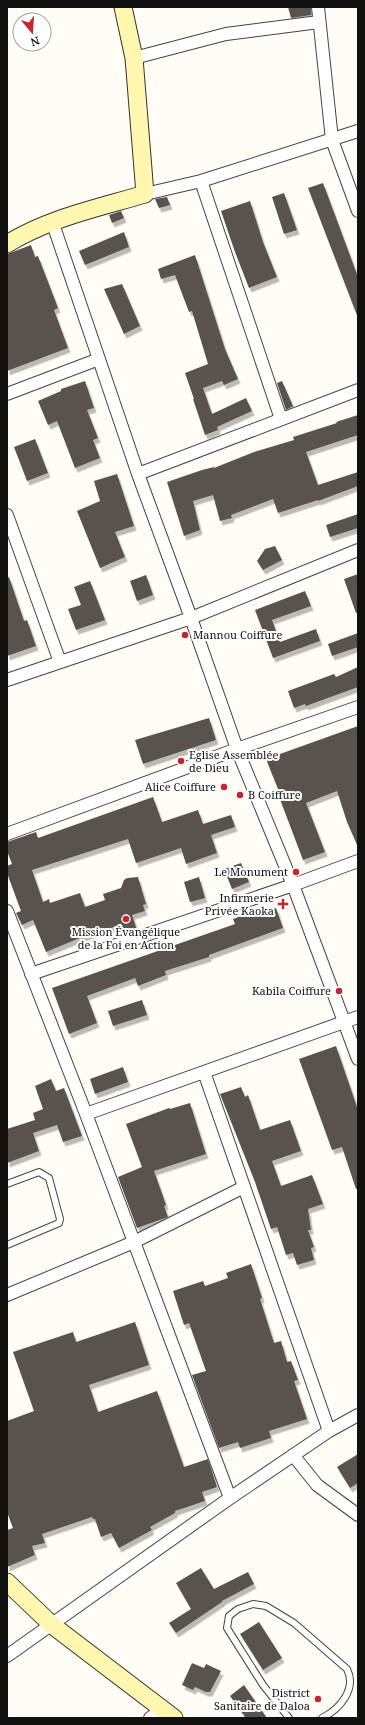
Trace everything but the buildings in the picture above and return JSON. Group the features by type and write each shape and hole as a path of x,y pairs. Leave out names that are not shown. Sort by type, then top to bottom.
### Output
{"street":[{"path":"122,7 134,58 145,194"},
{"path":"318,7 332,140 358,211"},
{"path":"134,58 226,34 319,22"},
{"path":"7,244 23,234 52,221 145,194 201,182 358,131"},
{"path":"201,182 281,419"},
{"path":"52,221 138,474 237,749 293,885 358,1059"},
{"path":"7,394 99,359"},
{"path":"138,474 358,390"},
{"path":"7,515 60,662"},
{"path":"7,680 191,618 358,550"},
{"path":"7,834 237,749 358,707"},
{"path":"31,974 293,885 358,861"},
{"path":"7,911 86,1114 230,1498"},
{"path":"86,1114 358,1017"},
{"path":"204,1072 328,1431"},
{"path":"7,1295 134,1242 244,1188"},
{"path":"7,1656 230,1498 328,1431 358,1415"},
{"path":"293,1455 317,1485 358,1515"},
{"path":"7,1582 52,1625 163,1715"}],"lane":[{"path":"7,1184 39,1172 45,1174 49,1178 60,1219 59,1223 52,1227 7,1244"},
{"path":"289,1718 263,1685 227,1628 229,1616 238,1609 253,1604 266,1606 294,1623 347,1669 350,1676 350,1690 335,1715 322,1718"}],"place":[{"name":"Mannou Coiffure","path":"185,635"},
{"name":"Eglise Assemblée de Dieu","path":"181,761"},
{"name":"Alice Coiffure","path":"224,787"},
{"name":"B Coiffure","path":"240,795"},
{"name":"Le Monument","path":"296,872"},
{"name":"Infirmerie Privée Kaoka","path":"283,904"},
{"name":"Mission Évangélique de la Foi en Action","path":"126,919"},
{"name":"Kabila Coiffure","path":"339,991"},
{"name":"District Sanitaire de Daloa","path":"318,1699"}]}
